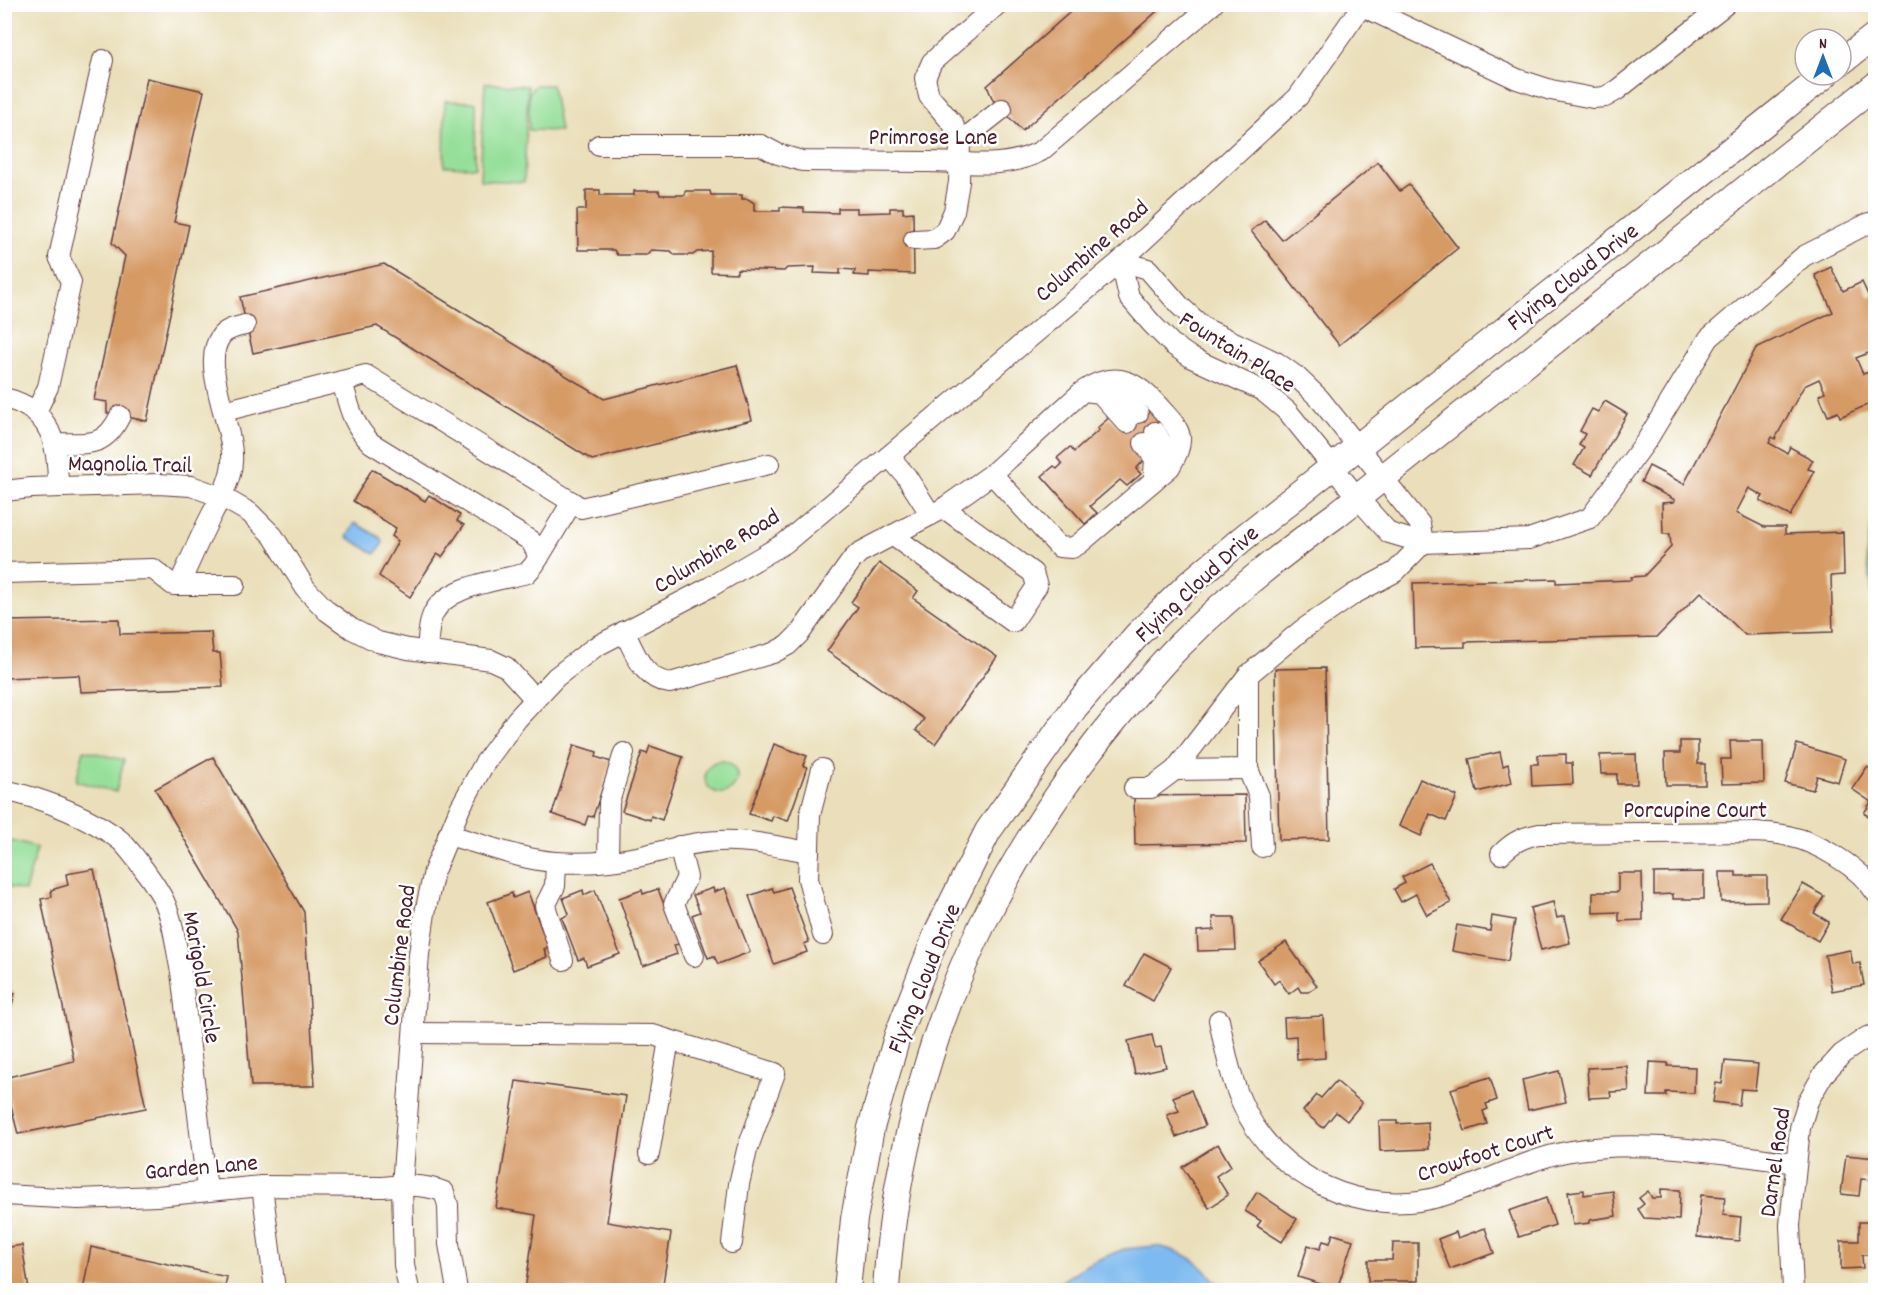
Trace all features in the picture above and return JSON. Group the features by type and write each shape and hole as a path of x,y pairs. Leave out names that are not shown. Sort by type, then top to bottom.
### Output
{"main road":[{"path":"1853,52 1875,35"},
{"name":"Flying Cloud Drive","path":"886,1290 890,1241 905,1151 935,1043 981,927 1024,848 1068,780 1160,666 1220,606 1278,558 1382,478 1875,85"},
{"name":"Flying Cloud Drive","path":"847,1290 854,1219 871,1128 897,1037 938,931 988,831 1075,707 1138,634 1189,584 1332,466 1810,87"}],"street":[{"path":"914,240 934,239 945,231 956,204 960,142 953,124 929,96 926,78 932,62 998,4"},
{"name":"Primrose Lane","path":"599,145 762,145 778,154 802,161 991,164 1014,162 1041,151 1213,4"},
{"path":"1361,6 1517,79 1560,92 1593,98 1605,97 1617,90 1726,4"},
{"name":"Columbine Road","path":"409,1290 404,1265 402,1186 419,954 425,913 434,871 459,808 484,764 517,719 556,677 595,647 710,587 785,543 1121,261 1298,97 1361,6"},
{"path":"36,412 48,387 70,282 59,256 103,60"},
{"path":"960,142 1002,109"},
{"name":"Fountain Place","path":"1423,543 1420,524 1318,398 1297,377 1276,362 1204,328 1179,306 1148,269 1121,261 1129,297 1152,324 1173,345 1192,358 1263,391 1276,400 1389,533 1423,543 1529,539 1590,518 1647,440 1709,338 1804,256 1869,223"},
{"path":"179,585 222,497 232,463 224,411 214,371 214,349 222,335 235,327 245,325"},
{"path":"224,411 366,375 581,508 769,464"},
{"path":"342,381 352,417 359,431 371,443 531,541 539,557"},
{"path":"624,631 645,671 660,682 670,683 773,653 788,645 800,633 852,560 867,548 938,512 992,474 1083,391 1096,382 1126,381 1143,391 1176,427 1180,435 1177,455 1170,467 1079,544 1065,548 1059,547 1051,539 992,474"},
{"path":"1083,391 1096,386 1114,388 1133,418"},
{"path":"4,398 21,403 36,412 48,426 55,443 58,487"},
{"path":"55,443 94,443 106,438 114,429 120,416"},
{"path":"1150,437 1162,440 1164,457 1152,482"},
{"path":"889,456 938,512 1033,573 1037,586 1012,622 892,535"},
{"name":"Magnolia Trail","path":"4,490 169,485 191,486 222,497 250,513 273,536 306,589 327,611 352,629 378,642 427,652 491,660 506,667 535,699"},
{"path":"427,652 433,615 442,601 454,592 527,573 572,502"},
{"path":"1134,788 1151,788 1175,770 1248,675 1302,630 1354,594 1395,572 1423,543"},
{"path":"4,573 153,569 173,585 235,585"},
{"path":"1248,675 1248,769 1259,796 1262,847"},
{"path":"608,861 609,802 624,753"},
{"path":"822,769 810,815 808,879 823,935"},
{"path":"1175,770 1248,769"},
{"name":"Marigold Circle","path":"4,790 24,794 95,823 122,843 164,901 181,972 207,1190"},
{"name":"Porcupine Court","path":"1501,854 1511,844 1524,837 1539,834 1755,832 1788,836 1821,847 1849,866 1875,894"},
{"path":"448,835 518,856 556,862 608,861 637,857 679,846 718,841 754,842 809,852"},
{"path":"679,846 687,877 674,904 694,956"},
{"path":"556,862 555,886 545,906 563,960"},
{"name":"Crowfoot Court","path":"1219,1020 1231,1072 1242,1104 1259,1133 1282,1158 1310,1179 1341,1193 1373,1201 1408,1202 1441,1196 1521,1164 1570,1151 1621,1146 1673,1148 1796,1163"},
{"path":"414,1033 653,1035 775,1073 747,1150 739,1184 732,1243"},
{"name":"Darnel Road","path":"1793,1290 1790,1225 1800,1128 1808,1101 1823,1075 1842,1053 1875,1035"},
{"path":"649,1154 669,1040"},
{"path":"262,1186 275,1290"},
{"name":"Garden Lane","path":"4,1196 78,1199 157,1196 262,1186 427,1187 444,1192 448,1205 449,1244 457,1290"}],"green space":[{"path":"485,83 528,86 524,182 480,180"},
{"path":"536,85 552,85 560,131 529,130 529,92"},
{"path":"445,101 476,102 475,167 444,166"},
{"path":"1875,504 1875,608 1866,555"},
{"path":"84,750 124,760 116,792 76,781"},
{"path":"721,761 732,766 737,777 732,788 721,793 710,788 705,777 710,766"},
{"path":"5,839 37,848 25,891 5,886"}],"water":[{"path":"355,523 381,538 383,543 375,554 347,537"},
{"path":"1156,1246 1178,1252 1194,1260 1223,1290 1048,1290 1088,1264 1124,1249"}],"building":[{"path":"1078,5 1164,5 1022,131 993,100 987,86"},
{"path":"147,78 204,91 174,222 189,225 147,421 107,413 107,402 94,400 125,256 112,243"},
{"path":"1378,162 1400,191 1409,185 1458,248 1339,345 1251,231 1265,220 1282,240"},
{"path":"586,190 600,190 600,195 634,195 634,191 659,191 660,195 685,195 685,191 710,191 711,195 742,195 742,199 748,199 754,203 754,211 780,211 780,207 804,208 804,212 838,213 838,208 857,208 857,213 890,212 890,208 903,208 903,213 913,212 914,274 869,272 869,276 854,275 855,270 840,269 840,274 814,273 815,267 787,268 784,271 737,269 737,273 711,272 711,251 697,252 693,255 675,255 671,251 651,250 646,255 617,255 614,250 578,250 577,210 586,210"},
{"path":"384,264 604,399 737,365 752,420 592,460 377,326 253,353 240,297"},
{"path":"1831,267 1843,291 1862,282 1869,297 1876,294 1876,350 1856,358 1863,374 1869,372 1876,386 1876,394 1871,396 1874,402 1840,417 1838,412 1828,416 1819,395 1825,392 1819,379 1804,386 1775,439 1772,437 1769,443 1787,453 1790,447 1813,460 1808,469 1814,471 1790,516 1760,501 1763,496 1749,488 1736,513 1764,527 1785,527 1785,534 1843,532 1844,575 1831,576 1833,632 1745,635 1701,592 1657,637 1465,642 1465,647 1415,648 1413,583 1556,579 1556,583 1631,580 1631,577 1644,576 1671,547 1670,534 1663,534 1662,503 1675,500 1641,482 1649,466 1684,484 1756,348 1833,312 1815,275"},
{"path":"1605,401 1627,414 1592,475 1574,465 1584,448 1579,445 1585,434 1580,431 1592,409 1598,412"},
{"path":"1148,404 1165,423 1138,449 1146,458 1136,469 1141,474 1127,486 1120,480 1090,506 1097,513 1085,524 1042,476 1054,466 1057,469 1062,464 1057,458 1070,447 1074,452 1110,417 1120,429"},
{"path":"372,469 425,501 429,495 460,515 457,521 464,525 442,557 437,554 410,597 379,576 398,541 392,536 396,528 353,501"},
{"path":"879,563 918,591 913,598 997,657 935,744 916,730 924,719 827,651 858,607 851,602"},
{"path":"119,619 120,634 211,632 213,653 220,653 223,687 81,692 79,675 4,678 4,638 7,638 7,621"},
{"path":"1325,668 1329,839 1279,840 1275,669"},
{"path":"1680,741 1698,741 1698,764 1705,764 1705,785 1666,785 1665,753 1680,753"},
{"path":"1730,741 1763,741 1764,783 1722,784 1721,759 1731,759"},
{"path":"774,744 807,756 803,766 807,767 788,821 773,816 771,821 749,814"},
{"path":"1797,744 1845,759 1838,782 1817,776 1813,790 1785,783"},
{"path":"574,745 597,752 596,757 611,762 593,817 588,816 585,825 552,814"},
{"path":"650,746 683,757 662,820 651,816 650,820 622,811 642,752 647,754"},
{"path":"1500,752 1503,766 1508,764 1512,783 1477,792 1469,759"},
{"path":"1566,754 1566,763 1572,763 1573,784 1532,786 1531,764 1538,764 1538,755"},
{"path":"1636,754 1637,784 1617,784 1617,774 1601,774 1600,755"},
{"path":"213,757 304,912 315,1086 251,1086 238,931 155,789"},
{"path":"1867,767 1876,773 1876,821 1864,813 1871,802 1852,789"},
{"path":"1420,779 1457,796 1446,821 1430,814 1421,836 1399,826"},
{"path":"1245,795 1246,843 1135,845 1134,796"},
{"path":"1430,863 1451,903 1427,915 1416,894 1401,902 1394,889 1405,883 1402,877"},
{"path":"94,869 146,1108 18,1134 4,1078 74,1061 41,899 52,897 51,890 68,885 66,874"},
{"path":"1704,872 1704,899 1673,899 1673,894 1654,895 1654,873"},
{"path":"1720,872 1736,872 1736,876 1767,876 1767,901 1721,902"},
{"path":"1618,873 1642,873 1643,920 1619,921 1619,912 1593,913 1593,892 1618,892"},
{"path":"1803,884 1824,896 1814,913 1829,922 1818,941 1781,919"},
{"path":"789,887 809,942 804,944 807,952 774,964 749,896 772,888 774,892"},
{"path":"713,888 714,892 725,888 750,952 718,964 714,956 708,958 692,915 700,912 693,895"},
{"path":"658,889 679,944 674,945 677,954 643,966 619,898 642,890 643,894"},
{"path":"583,890 584,895 595,890 620,954 587,966 584,958 578,960 562,918 569,914 563,898"},
{"path":"528,892 548,947 544,949 547,957 513,970 488,902 512,893 513,898"},
{"path":"1553,902 1557,918 1564,916 1570,943 1541,950 1530,908"},
{"path":"1492,916 1515,920 1508,961 1452,951 1457,925 1490,931"},
{"path":"1213,917 1234,917 1236,950 1198,951 1197,931 1214,930"},
{"path":"1286,942 1317,986 1308,992 1301,992 1298,987 1289,994 1279,980 1274,984 1258,961"},
{"path":"1850,950 1853,964 1860,963 1864,985 1832,991 1825,955"},
{"path":"1144,953 1171,967 1153,1001 1126,986"},
{"path":"4,990 15,993 5,1030 4,1030"},
{"path":"1323,1016 1325,1058 1297,1060 1296,1036 1285,1037 1284,1018"},
{"path":"1152,1035 1155,1048 1161,1047 1166,1067 1135,1074 1128,1041"},
{"path":"1725,1061 1758,1064 1755,1090 1741,1089 1739,1105 1713,1102 1716,1083 1722,1084"},
{"path":"1650,1062 1668,1063 1668,1066 1695,1067 1694,1093 1666,1092 1666,1096 1648,1096"},
{"path":"1627,1066 1629,1091 1610,1092 1611,1097 1589,1098 1587,1068"},
{"path":"1559,1071 1566,1102 1528,1110 1522,1080"},
{"path":"1490,1077 1497,1100 1486,1104 1488,1109 1483,1111 1487,1124 1465,1131 1451,1089"},
{"path":"516,1081 626,1096 607,1222 671,1233 662,1290 525,1290 536,1215 496,1208"},
{"path":"1336,1081 1362,1103 1347,1121 1336,1112 1323,1128 1303,1111 1317,1095 1321,1098"},
{"path":"1191,1090 1205,1126 1176,1137 1167,1115 1179,1111 1173,1097"},
{"path":"1379,1121 1397,1121 1397,1124 1428,1122 1429,1149 1380,1151"},
{"path":"1218,1144 1231,1166 1216,1176 1228,1195 1209,1208 1182,1167"},
{"path":"1846,1155 1876,1158 1874,1180 1861,1179 1859,1196 1841,1194"},
{"path":"1661,1189 1680,1190 1679,1220 1644,1218 1638,1209 1644,1204 1639,1198 1648,1191 1652,1198 1661,1198"},
{"path":"1584,1190 1584,1195 1613,1191 1616,1216 1573,1225 1568,1192"},
{"path":"1257,1192 1297,1219 1282,1242 1257,1226 1261,1221 1245,1211"},
{"path":"1701,1195 1725,1197 1723,1215 1741,1217 1739,1241 1697,1237"},
{"path":"1546,1198 1555,1225 1519,1237 1509,1211"},
{"path":"1859,1222 1876,1222 1876,1255 1862,1255 1863,1268 1841,1269 1841,1241 1859,1241"},
{"path":"1485,1228 1494,1253 1450,1269 1438,1239 1456,1232 1458,1238"},
{"path":"1333,1234 1353,1240 1337,1289 1298,1277 1308,1245 1320,1249 1323,1241 1330,1243"},
{"path":"1393,1243 1418,1243 1418,1281 1368,1281 1368,1260 1392,1260"},
{"path":"22,1245 29,1290 4,1290 4,1248"},
{"path":"91,1247 227,1277 224,1290 83,1290"}]}
